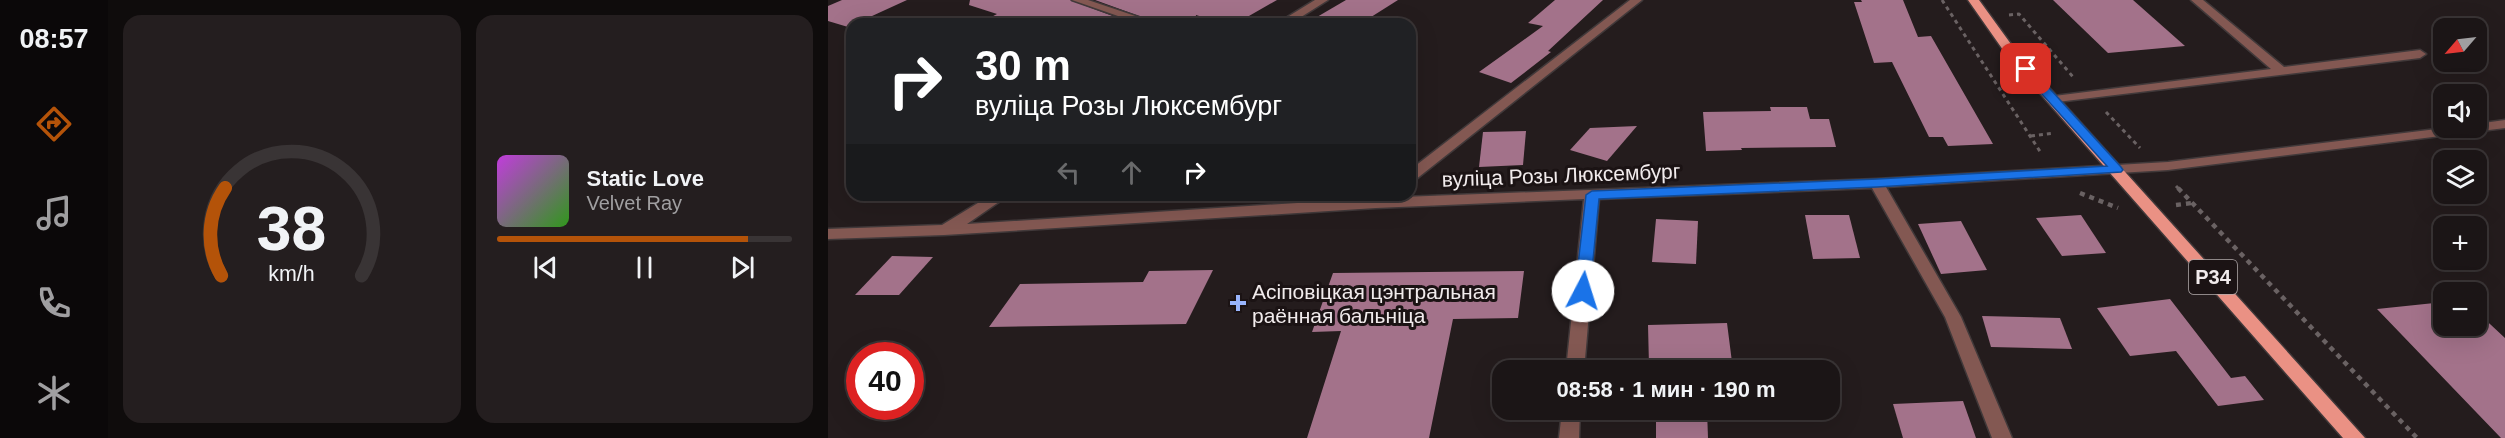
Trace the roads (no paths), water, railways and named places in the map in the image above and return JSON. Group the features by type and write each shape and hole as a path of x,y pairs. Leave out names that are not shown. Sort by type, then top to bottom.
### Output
{"main road":[{"name":"Р34","path":"1973,0 2012,54 2152,208 2355,438"}],"street":[{"path":"1077,0 1135,18"},
{"path":"1292,18 1323,0"},
{"path":"1416,172 1637,0"},
{"path":"2196,0 2281,71"},
{"path":"2054,100 2420,54"},
{"name":"вуліца Розы Люксембург","path":"1416,198 1592,195 2117,170 2505,124"},
{"path":"1877,183 1953,317 2002,438"},
{"path":"1576,360 1592,195"},
{"path":"944,230 992,201"},
{"name":"вуліца Розы Люксембург","path":"835,234 944,230 1353,201"},
{"path":"828,248 835,234"},
{"path":"1569,438 1570,420"}],"place":[{"name":"Асіповіцкая цэнтральная раённая бальніца","path":"1238,303"}]}
